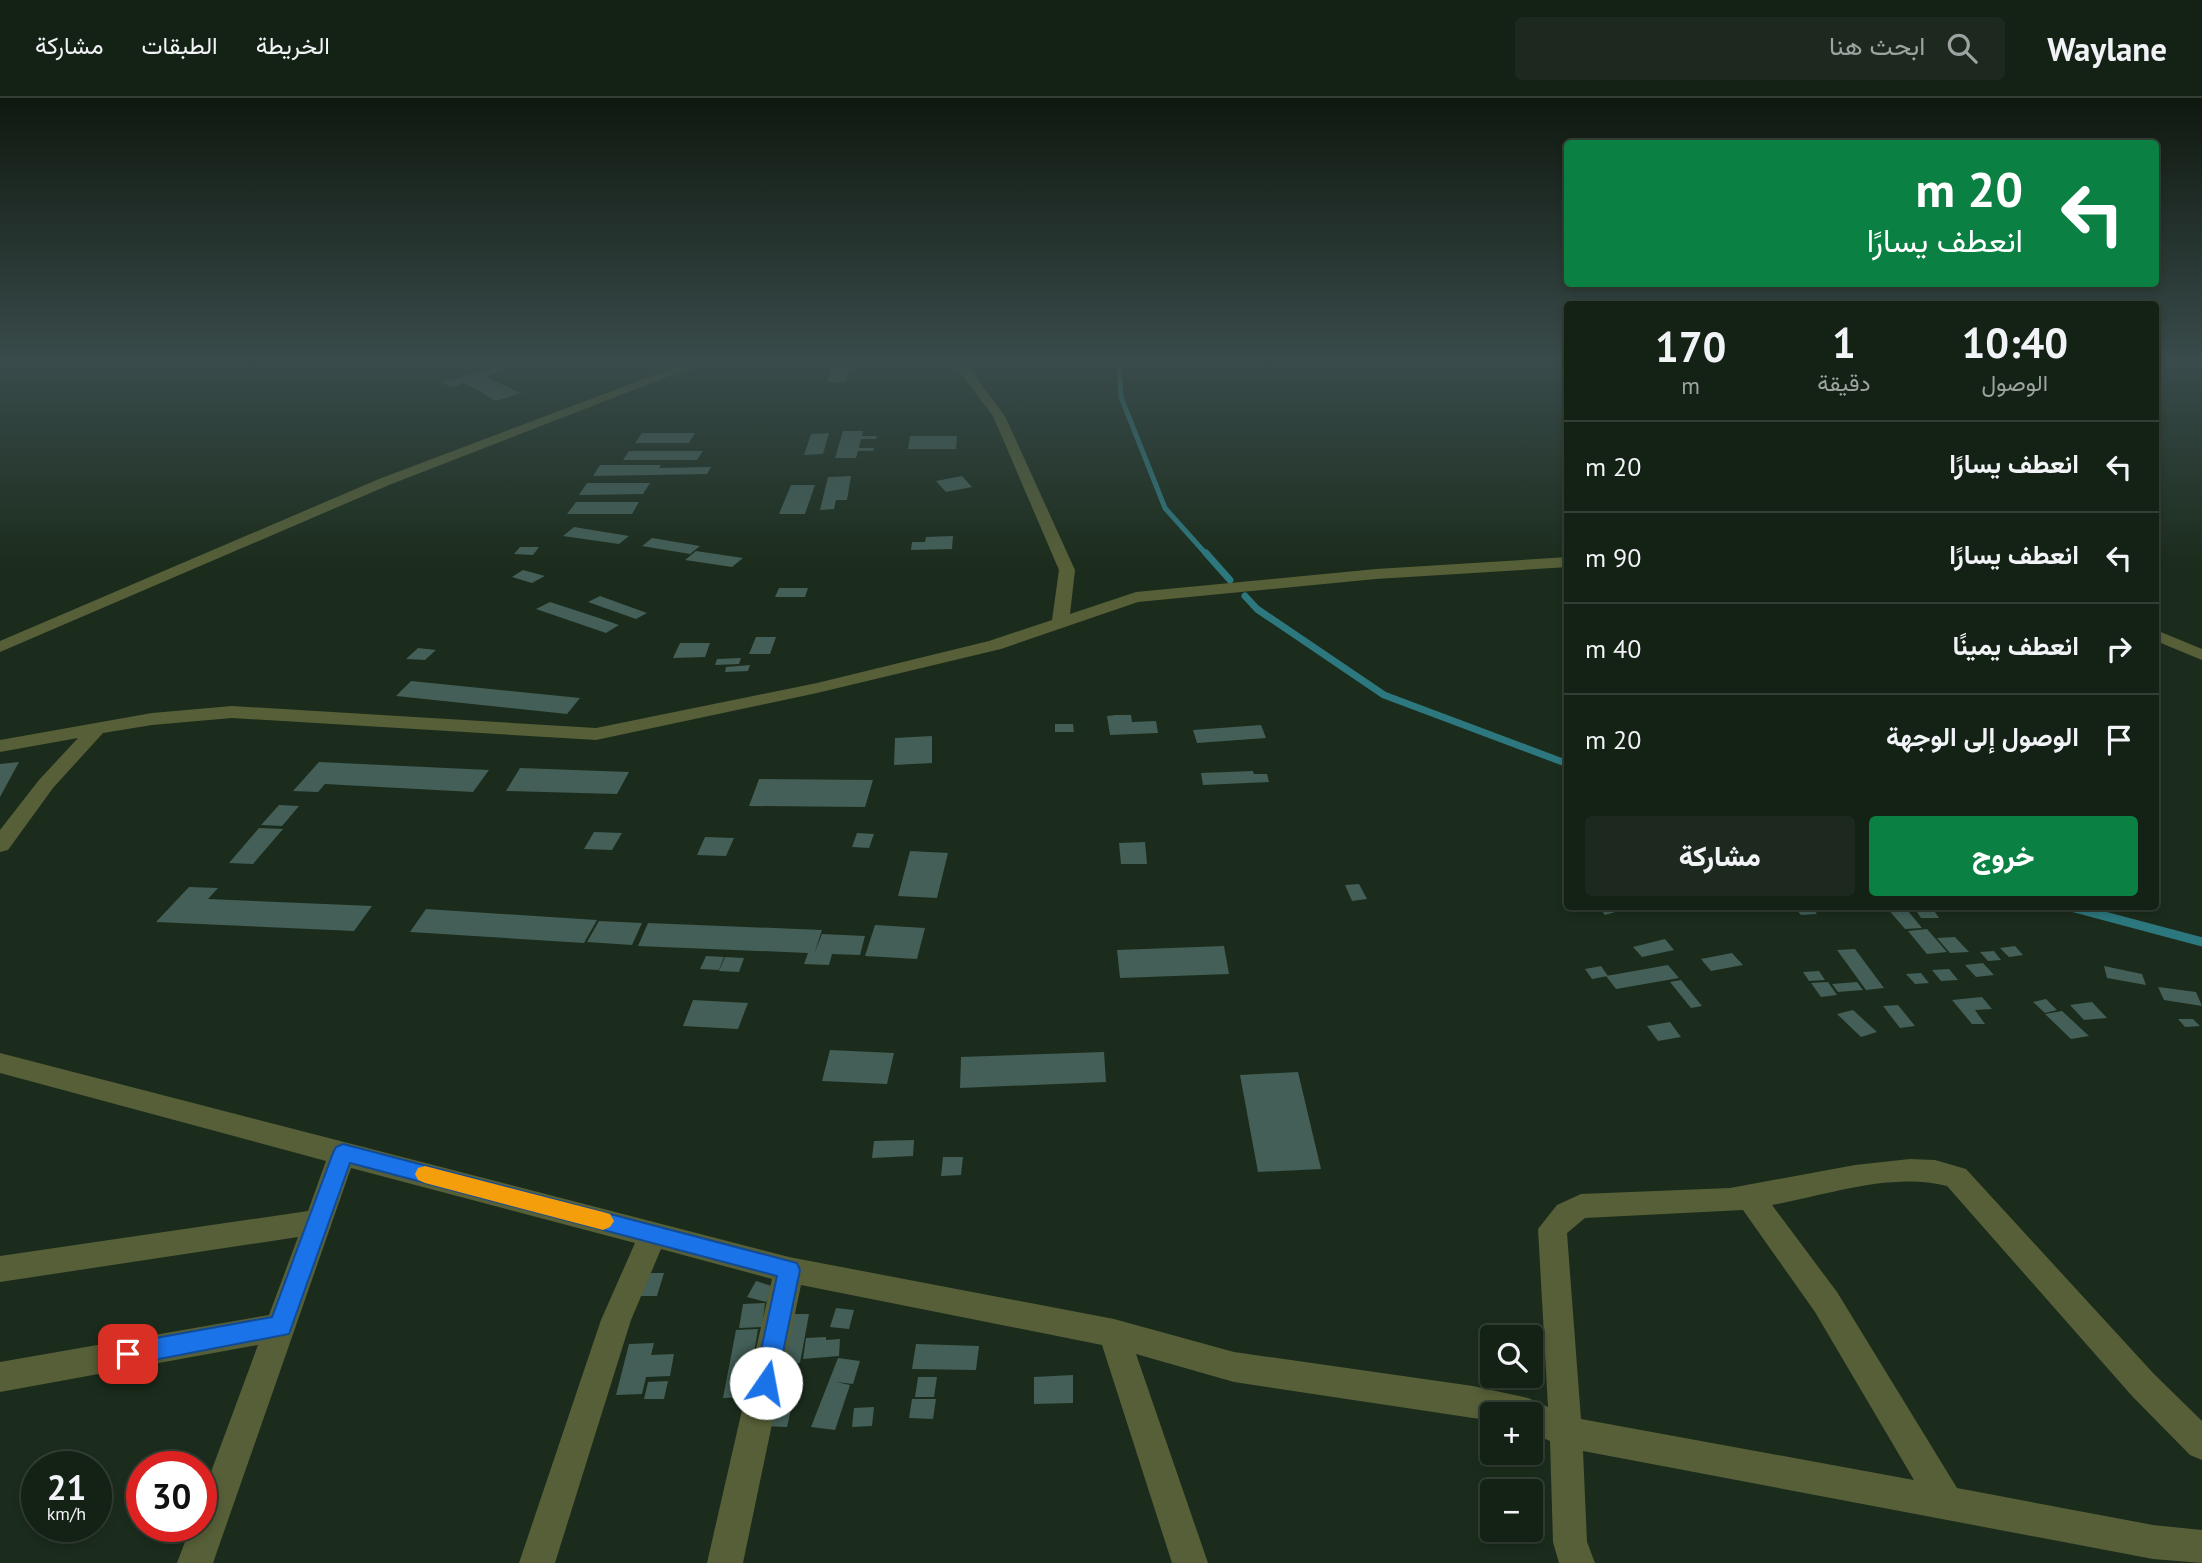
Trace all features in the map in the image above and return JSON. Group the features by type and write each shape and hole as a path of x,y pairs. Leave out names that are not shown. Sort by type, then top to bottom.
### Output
{"street":[{"path":"0,647 384,482 517,431"},
{"path":"1006,431 1067,570 1067,587 1060,622"},
{"path":"0,746 180,716 232,712 596,734 995,645 1136,597 1376,574 1564,562"},
{"path":"2159,636 2202,654"},
{"path":"0,845 47,784 97,729"},
{"path":"0,1063 78,1086 789,1270 1114,1333 1234,1367 1480,1403"},
{"path":"195,1563 343,1153"},
{"path":"1577,1563 1570,1542 1566,1432 1552,1228 1581,1206 1750,1198 1902,1171 1938,1170 1956,1177 2143,1385 2202,1444"},
{"path":"1750,1198 1826,1302 1945,1500"},
{"path":"0,1269 318,1222"},
{"path":"537,1563 616,1320 653,1234"},
{"path":"725,1563 789,1270"},
{"path":"0,1377 281,1327"},
{"path":"1114,1333 1190,1563"},
{"path":"1543,1421 1566,1432 1945,1500 2153,1542 2202,1547"}],"building":[{"path":"843,431 863,431 862,436 877,436 876,439 861,439 859,448 874,448 873,451 858,451 856,458 835,458"},
{"path":"642,433 695,433 689,443 635,443"},
{"path":"829,433 823,454 804,455 811,434"},
{"path":"910,436 957,436 956,449 908,449"},
{"path":"629,451 703,451 697,460 623,460"},
{"path":"600,465 711,467 707,474 593,476"},
{"path":"851,476 847,500 836,500 834,509 820,510 828,477"},
{"path":"962,476 972,487 946,492 936,481"},
{"path":"587,483 650,483 643,494 579,495"},
{"path":"791,485 815,485 805,514 779,514"},
{"path":"576,502 639,502 632,514 567,514"},
{"path":"574,527 629,536 619,544 563,536"},
{"path":"953,536 952,549 911,550 912,542 925,542 926,537"},
{"path":"652,538 700,546 690,554 642,546"},
{"path":"520,547 539,547 533,555 514,554"},
{"path":"696,551 743,558 732,567 685,560"},
{"path":"523,570 545,576 532,583 512,577"},
{"path":"779,588 808,588 805,597 775,597"},
{"path":"600,596 647,613 636,619 588,602"},
{"path":"550,602 619,625 606,633 536,609"},
{"path":"756,637 776,637 770,654 749,654"},
{"path":"680,643 710,643 705,657 673,658"},
{"path":"418,648 436,650 425,660 406,659"},
{"path":"741,658 739,664 715,665 717,659"},
{"path":"750,665 748,671 725,672 726,667"},
{"path":"411,681 580,698 567,714 396,696"},
{"path":"1131,715 1132,722 1156,721 1158,733 1110,735 1107,716"},
{"path":"1055,724 1073,724 1074,732 1055,732"},
{"path":"1261,725 1266,738 1197,743 1193,730"},
{"path":"932,736 932,763 894,765 895,738"},
{"path":"19,762 0,797 0,764"},
{"path":"319,762 489,770 473,792 325,784 318,792 293,791"},
{"path":"520,768 629,772 617,794 506,791"},
{"path":"1253,771 1254,774 1267,774 1269,782 1203,785 1201,773"},
{"path":"759,779 873,780 865,807 749,806"},
{"path":"279,805 299,806 282,826 261,825"},
{"path":"259,828 283,829 253,864 229,863"},
{"path":"594,832 622,833 612,850 584,849"},
{"path":"857,833 874,834 869,848 852,847"},
{"path":"705,837 734,838 726,856 697,855"},
{"path":"1145,842 1147,864 1121,864 1119,843"},
{"path":"910,851 948,853 937,898 898,896"},
{"path":"1359,884 1367,899 1352,901 1345,885"},
{"path":"189,887 218,888 208,899 372,906 354,931 156,922"},
{"path":"426,909 597,920 584,943 410,932"},
{"path":"1601,910 1619,911 1605,915"},
{"path":"1797,910 1814,910 1817,914 1801,915"},
{"path":"1889,910 1907,910 1922,928 1905,929"},
{"path":"1916,910 1934,910 1939,918 1921,918"},
{"path":"599,921 642,923 632,945 587,942"},
{"path":"648,923 822,930 814,954 822,934 865,936 860,955 832,954 829,965 804,964 808,953 638,946"},
{"path":"875,925 925,928 917,959 865,956"},
{"path":"1927,929 1947,952 1927,954 1908,931"},
{"path":"1955,937 1969,952 1950,953 1937,938"},
{"path":"1665,939 1674,950 1642,957 1633,947"},
{"path":"1224,946 1229,974 1120,978 1117,950"},
{"path":"2015,946 2023,955 2009,957 2000,948"},
{"path":"1855,949 1884,988 1866,990 1837,950"},
{"path":"1994,951 2001,960 1988,961 1980,952"},
{"path":"1732,953 1743,965 1711,971 1701,959"},
{"path":"706,956 724,957 719,970 700,969"},
{"path":"725,957 744,958 739,972 719,971"},
{"path":"1983,963 1994,975 1976,977 1965,965"},
{"path":"1668,965 1679,978 1616,989 1606,976"},
{"path":"1601,966 1608,976 1592,979 1585,969"},
{"path":"2104,966 2142,974 2146,985 2107,978"},
{"path":"1949,969 1958,980 1941,981 1932,970"},
{"path":"1819,971 1825,980 1809,981 1803,972"},
{"path":"1921,973 1929,983 1915,984 1906,974"},
{"path":"1681,980 1702,1006 1691,1008 1670,982"},
{"path":"1828,982 1837,995 1821,997 1811,983"},
{"path":"1857,982 1863,990 1838,992 1832,984"},
{"path":"2158,987 2196,992 2202,1006 2164,1000"},
{"path":"1982,997 1992,1009 1975,1010 1985,1024 1972,1024 1952,1000"},
{"path":"2046,999 2057,1010 2045,1013 2033,1002"},
{"path":"693,1000 748,1003 738,1029 683,1026"},
{"path":"2092,1002 2107,1018 2084,1020 2070,1005"},
{"path":"1898,1005 1915,1026 1900,1028 1883,1006"},
{"path":"1853,1010 1877,1032 1861,1037 1837,1014"},
{"path":"2062,1011 2089,1036 2071,1039 2045,1014"},
{"path":"2178,1019 2193,1019 2200,1026 2185,1027"},
{"path":"1670,1022 1681,1037 1658,1041 1647,1026"},
{"path":"830,1050 894,1053 887,1084 822,1081"},
{"path":"1104,1052 1106,1082 960,1088 961,1057"},
{"path":"1298,1072 1321,1169 1258,1172 1240,1075"},
{"path":"914,1140 913,1156 872,1158 874,1141"},
{"path":"943,1157 963,1157 961,1175 941,1176"},
{"path":"645,1273 664,1273 657,1296 638,1296"},
{"path":"756,1281 775,1287 766,1302 747,1297"},
{"path":"765,1303 762,1327 739,1328 743,1304"},
{"path":"836,1308 854,1310 849,1329 830,1327"},
{"path":"781,1314 809,1314 800,1363 771,1363"},
{"path":"758,1329 747,1397 723,1398 736,1330"},
{"path":"826,1337 826,1340 840,1339 839,1356 803,1359 806,1338"},
{"path":"654,1343 651,1355 674,1354 670,1376 646,1377 642,1394 616,1395 629,1344"},
{"path":"916,1344 979,1346 976,1370 912,1369"},
{"path":"838,1358 860,1361 853,1384 836,1382 850,1385 835,1430 811,1427"},
{"path":"1073,1375 1073,1403 1034,1404 1034,1377"},
{"path":"918,1377 937,1377 934,1397 915,1397"},
{"path":"668,1381 664,1399 644,1399 648,1382"},
{"path":"912,1399 936,1399 933,1419 909,1418"},
{"path":"765,1400 793,1401 787,1427 759,1426"},
{"path":"874,1407 872,1426 852,1427 854,1408"}],"waterway":[{"path":"1135,431 1165,508 1207,555"},
{"path":"1206,553 1230,580"},
{"path":"1245,596 1257,609 1384,695 1564,762"},
{"path":"2082,910 2202,942"}],"slow traffic":[{"path":"425,1174 603,1221"}],"route":[{"path":"128,1354 281,1327 343,1153 789,1270 766,1383"}]}
